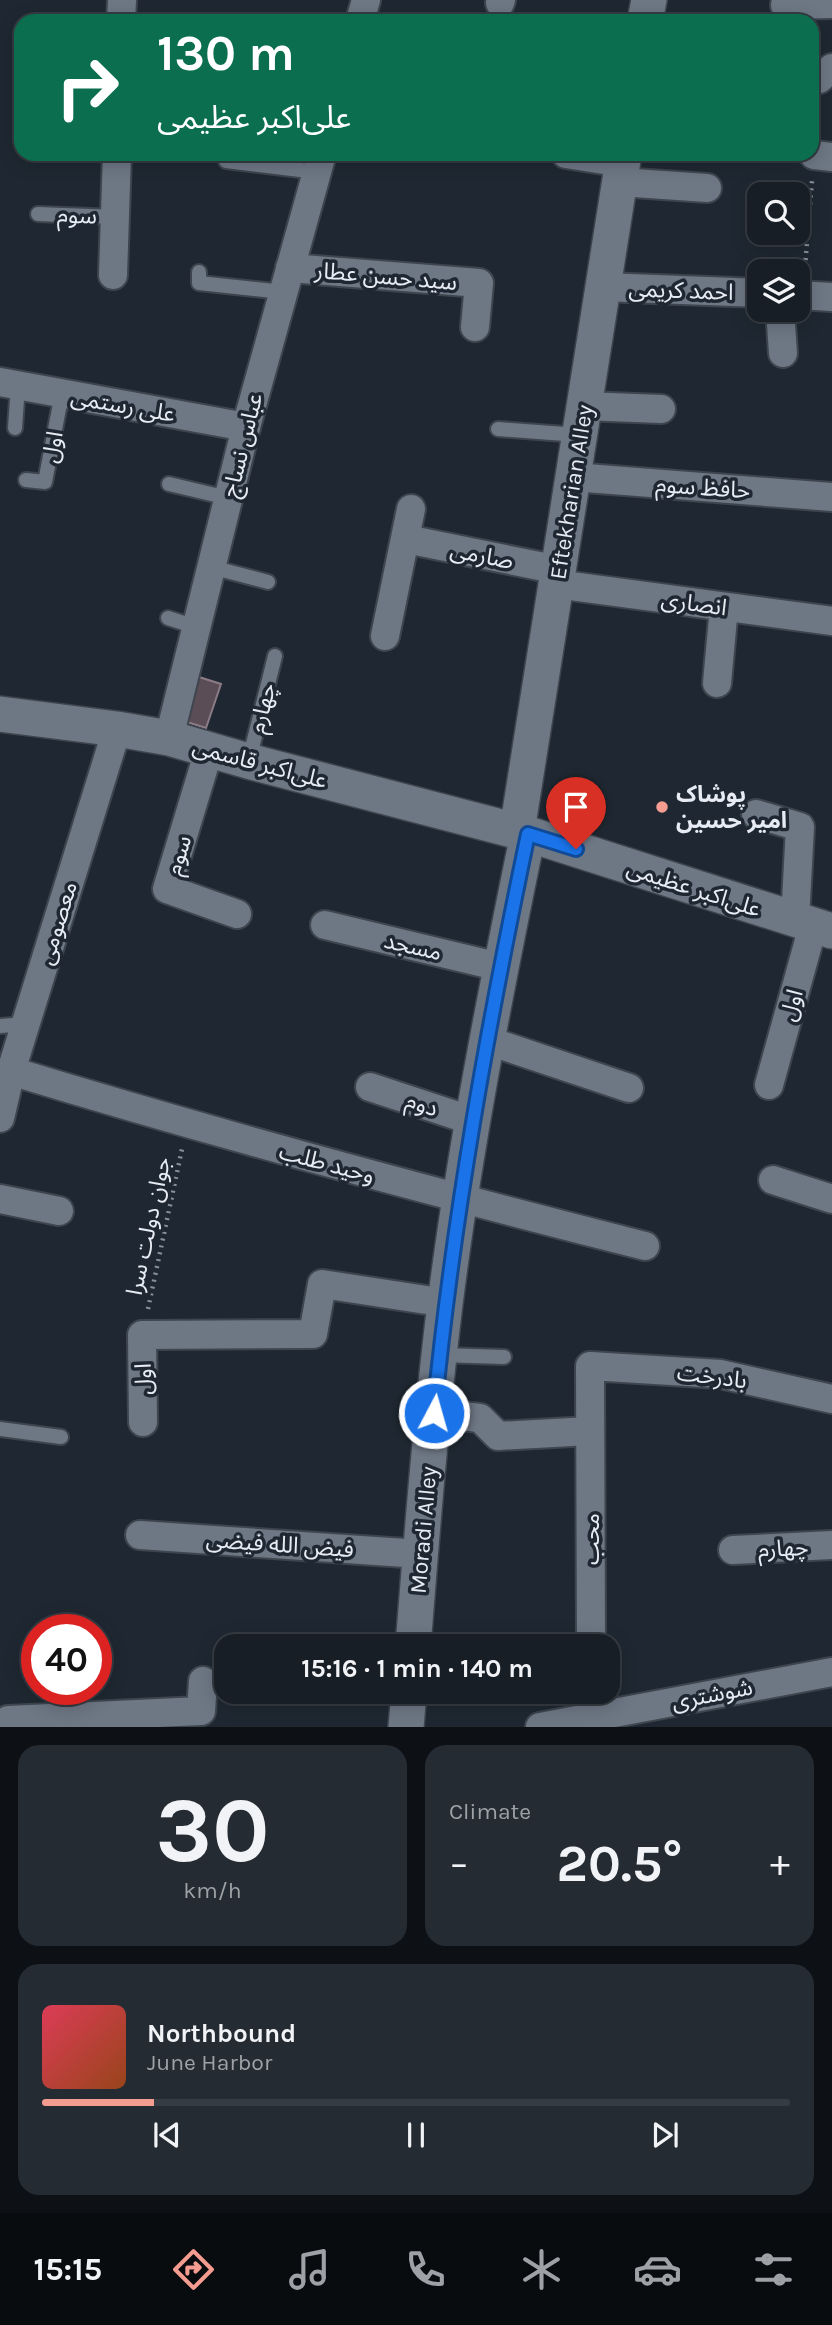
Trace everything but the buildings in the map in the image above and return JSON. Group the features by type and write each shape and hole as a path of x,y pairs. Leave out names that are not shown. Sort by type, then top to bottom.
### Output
{"street":[{"path":"785,5 832,4"},
{"path":"113,275 117,161"},
{"path":"599,161 707,188"},
{"name":"عباس نساج","path":"169,738 246,427 320,163"},
{"name":"Eftekharian Alley","path":"523,832 558,577 622,166"},
{"name":"سید حسن عطار","path":"287,280 479,283 475,327"},
{"name":"احمد کریمی","path":"603,287 747,293"},
{"path":"810,299 832,297"},
{"path":"783,353 789,322"},
{"name":"علی رستمی","path":"9,384 246,427"},
{"path":"582,421 661,409"},
{"name":"حافظ سوم","path":"573,477 832,497"},
{"path":"385,636 411,509"},
{"name":"صارمی","path":"406,539 558,577"},
{"name":"انصاری","path":"558,577 724,607 832,621"},
{"path":"717,683 724,607"},
{"name":"علی‌اکبر قاسمی","path":"0,714 169,738 523,832"},
{"name":"معصومی","path":"0,1118 11,1071 13,1025 117,729"},
{"name":"سوم","path":"209,750 167,890 237,914"},
{"name":"اول","path":"756,814 800,827 813,926 769,1084"},
{"name":"علی‌اکبر عظیمی","path":"523,832 813,926"},
{"name":"Moradi Alley","path":"413,1634 440,1355 460,1199 523,832"},
{"name":"مسجد","path":"325,925 500,967"},
{"path":"486,1040 629,1088"},
{"name":"وحید طلب","path":"11,1071 188,1125 645,1246"},
{"name":"دوم","path":"370,1087 473,1121"},
{"path":"773,1180 832,1199"},
{"path":"0,1199 59,1210"},
{"path":"142,1335 313,1334 323,1284 446,1303"},
{"name":"اول","path":"142,1335 143,1422"},
{"name":"بادرخت","path":"590,1366 720,1374 832,1399"},
{"name":"محب","path":"590,1366 592,1634"},
{"path":"434,1413 480,1418 498,1436 590,1431"},
{"name":"فیض الله فیضی","path":"141,1535 420,1554"},
{"name":"چهارم","path":"733,1550 832,1545"},
{"name":"شوشتری","path":"593,1712 832,1672"},
{"path":"7,1727 8,1720 36,1723 201,1711 203,1681"},
{"path":"406,1727 408,1704"},
{"path":"540,1727 593,1712"}],"lane":[{"path":"226,161 320,163"},
{"name":"سوم","path":"38,214 115,217"},
{"path":"199,272 198,283 287,280"},
{"name":"اول","path":"9,384 15,428"},
{"name":"اول","path":"26,480 45,482 62,393"},
{"path":"498,429 582,421"},
{"path":"169,484 228,498"},
{"path":"211,567 268,582"},
{"path":"168,618 196,627"},
{"name":"چهارم","path":"248,761 275,656"},
{"path":"440,1355 504,1357"},
{"path":"0,1429 61,1437"}],"path":[{"path":"802,259 823,156 826,74"},
{"name":"جوان دولت سرا","path":"142,1335 188,1125"}],"place":[{"name":"پوشاک امیر حسین","path":"662,807"}],"route":[{"path":"434,1413 460,1199 491,1016 528,834 576,849"}]}
